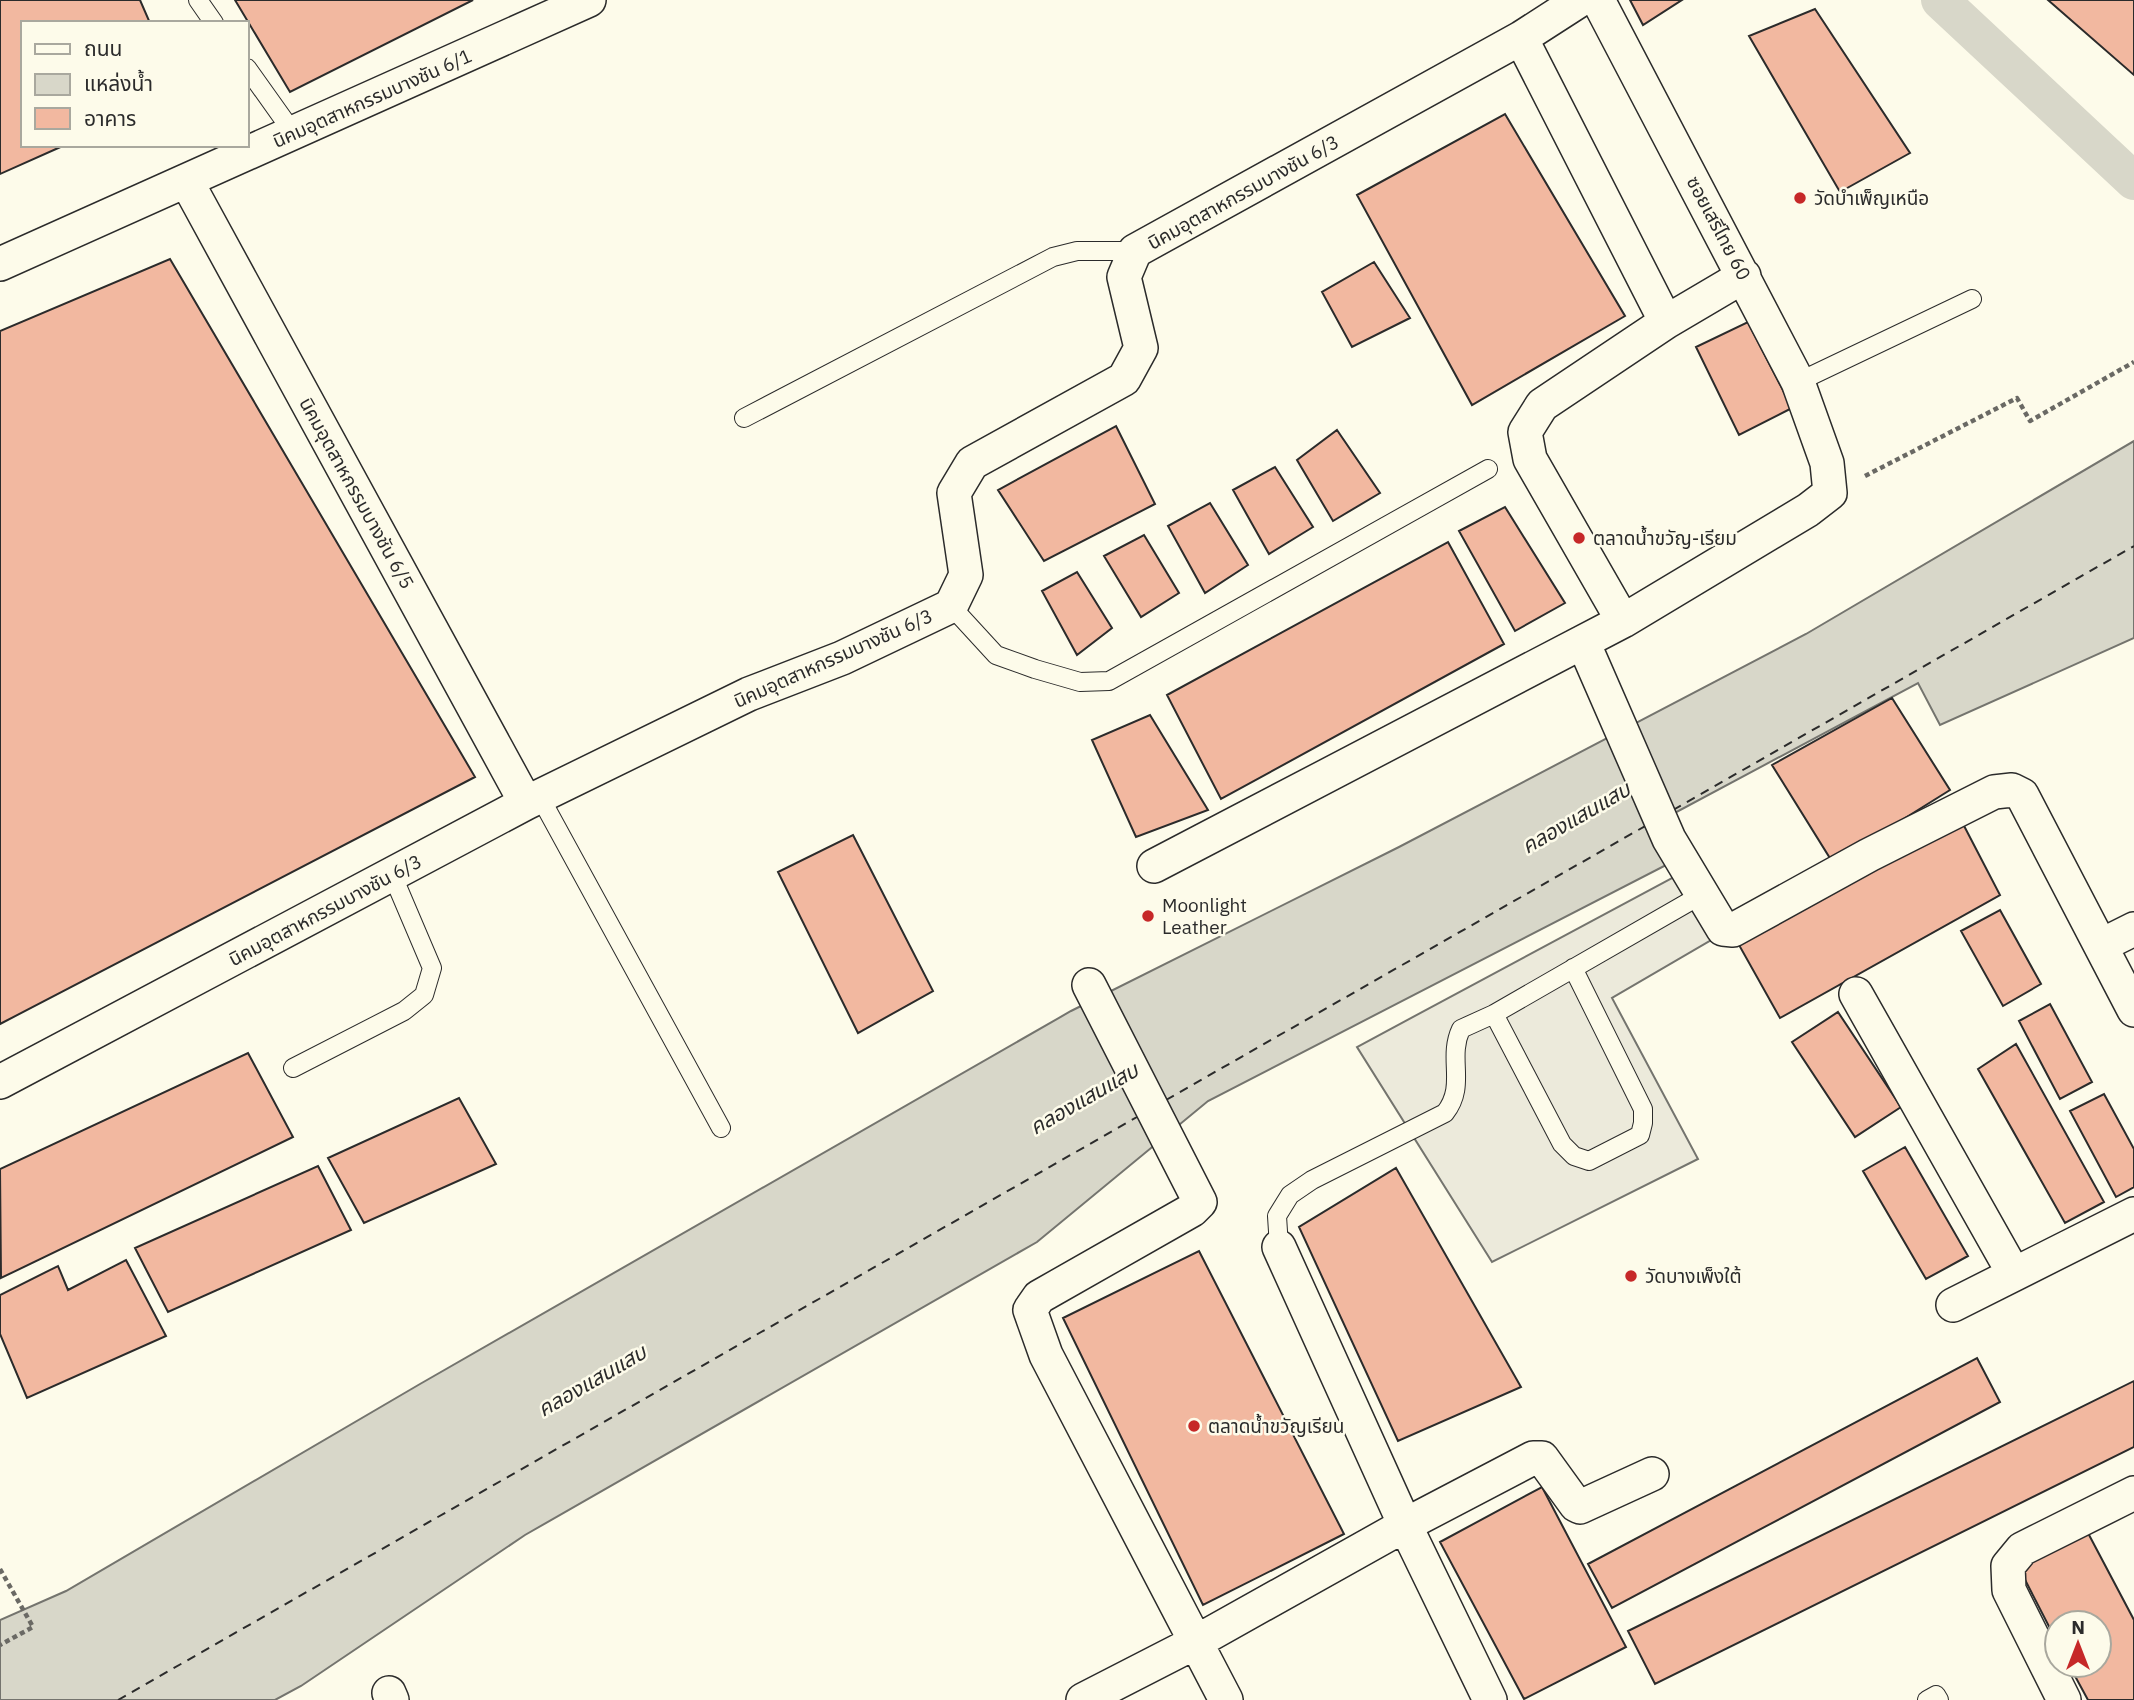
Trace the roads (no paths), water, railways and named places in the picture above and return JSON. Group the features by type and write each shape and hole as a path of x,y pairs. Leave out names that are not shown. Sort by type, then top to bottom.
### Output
{"street":[{"name":"นิคมอุตสาหกรรมบางชัน 6/1","path":"0,264 589,0"},
{"name":"นิคมอุตสาหกรรมบางชัน 6/3","path":"0,1082 533,800 749,694 842,658 951,606 966,575 954,494 972,463 1124,379 1141,348 1124,277 1135,251 1521,38 1580,0"},
{"name":"ซอยเสรีไทย 60","path":"1598,0 1798,382 1828,478 1808,510 1623,621"},
{"path":"1521,38 1665,323"},
{"name":"นิคมอุตสาหกรรมบางชัน 6/5","path":"187,182 533,800"},
{"path":"1154,866 1623,621 1530,459 1525,432 1542,405 1665,323 1744,275"},
{"path":"1583,642 1669,839 1720,927 1725,931 1732,930 1994,792 2012,790 2022,795 2134,1010"},
{"path":"2102,945 2134,929"},
{"path":"1091,987 1200,1202 1198,1206 1039,1297 1030,1310 1046,1355 1226,1700"},
{"path":"1856,993 2014,1275"},
{"path":"1953,1305 2134,1214"},
{"path":"1279,1247 1405,1525 1490,1700"},
{"path":"1083,1700 1196,1642 1405,1525 1538,1457 1542,1458 1580,1507 1652,1475"},
{"path":"2064,1700 2009,1590 2008,1566 2022,1549 2134,1493"}],"lane":[{"path":"198,0 213,21"},
{"path":"248,69 294,134"},
{"path":"744,418 1053,257 1077,251 1135,251"},
{"path":"1798,382 1972,299"},
{"path":"951,606 996,655 1080,682 1109,681 1488,469"},
{"path":"533,800 721,1128"},
{"path":"293,1068 404,1012 424,995 432,968 393,874"},
{"path":"1279,1247 1277,1216 1290,1195 1312,1180 1445,1113 1452,1105 1457,1090 1455,1042 1461,1029 1494,1014 1701,895"},
{"path":"1494,1014 1562,1144 1574,1156 1589,1161 1640,1135 1643,1109 1573,968"},
{"path":"1927,1700 1936,1695 1939,1700"}],"water":[{"name":"คลองแสนแสบ","path":"2134,441 2134,638 1940,725 1918,683 1654,824 1672,862 1208,1101 1037,1242 525,1535 301,1686 275,1700 0,1700 0,1620 66,1591 420,1384 1071,1011 1399,847 1806,634"}],"waterway":[{"path":"1940,0 2134,181"}],"place":[{"name":"วัดบำเพ็ญเหนือ","path":"1800,198"},
{"name":"ตลาดน้ำขวัญ-เรียม","path":"1579,538"},
{"name":"Moonlight Leather","path":"1148,916"},
{"name":"วัดบางเพ็งใต้","path":"1631,1276"},
{"name":"ตลาดน้ำขวัญเรียน","path":"1194,1426"}]}
